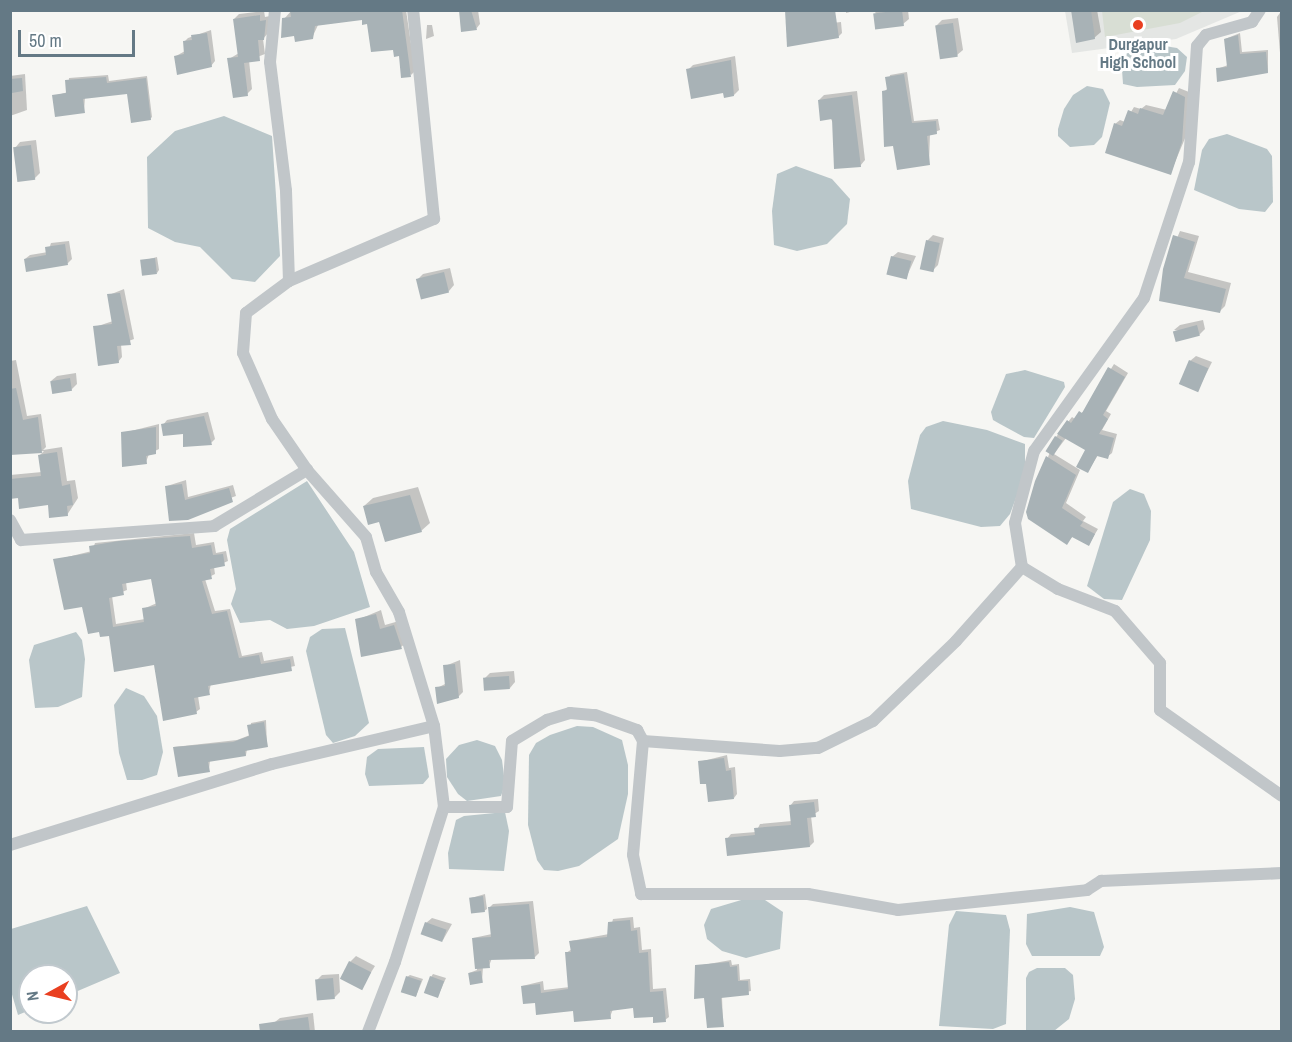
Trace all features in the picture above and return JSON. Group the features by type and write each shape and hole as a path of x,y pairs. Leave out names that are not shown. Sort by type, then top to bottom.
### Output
{"street":[{"path":"275,10 270,62 286,191 289,281"},
{"path":"368,1032 395,962 444,807 434,726 399,612 376,572 366,537 307,470 272,419 243,353 246,313 289,281 434,219 413,10"},
{"path":"1260,10 1252,22 1206,34 1197,46 1189,162 1144,298 1034,451 1015,523 1022,567 1058,589 1115,610 1160,663 1160,710 1281,796"},
{"path":"10,520 21,540 214,526 307,470"},
{"path":"643,741 768,751 818,748 873,721 956,641 1022,567"},
{"path":"444,807 507,807 512,741 547,720 570,713 595,715 637,730 643,741 633,855 641,894 808,894 898,910 1076,891 1101,881 1281,873"},
{"path":"10,845 272,764 434,726"}],"shaded area":[{"path":"1102,10 1204,11 1180,23 1105,37"},
{"name":"Durgapur High School","path":"1065,11 1242,11 1176,39 1072,53"},
{"path":"1158,45 1177,48 1187,57 1185,71 1175,85 1137,87 1123,84 1121,55"},
{"path":"1087,86 1103,89 1110,103 1102,137 1094,145 1070,147 1058,136 1058,129 1064,109 1073,95"},
{"path":"224,116 272,136 280,256 255,282 232,279 200,247 175,242 148,228 147,157 175,131"},
{"path":"1227,134 1267,149 1272,156 1273,202 1265,212 1239,209 1194,190 1202,150 1209,139"},
{"path":"796,166 832,179 850,199 847,224 827,244 797,251 774,245 772,211 777,174"},
{"path":"1025,370 1064,382 1065,387 1034,438 1024,437 993,420 991,412 1006,374"},
{"path":"943,421 987,430 1025,444 1025,474 1010,514 1000,526 981,527 911,509 908,481 920,435 926,427"},
{"path":"307,481 354,552 370,607 314,626 287,629 270,620 240,623 231,604 236,589 227,540 230,529"},
{"path":"1130,489 1144,494 1151,511 1150,540 1122,600 1104,599 1087,586 1113,502"},
{"path":"345,628 369,723 355,736 333,743 326,735 306,651 310,637 322,629"},
{"path":"76,632 82,640 85,659 82,697 58,707 35,708 29,660 34,645"},
{"path":"126,688 144,696 157,716 163,752 157,775 142,780 127,780 119,753 114,705"},
{"path":"577,726 593,727 622,740 628,765 628,794 618,839 579,866 558,871 544,870 537,860 528,825 529,755 536,743 550,735"},
{"path":"477,740 495,746 502,760 505,784 501,796 467,801 458,794 447,777 446,759 459,745"},
{"path":"424,747 429,777 423,784 369,786 365,774 367,757 378,749"},
{"path":"505,812 509,831 504,871 449,869 448,853 456,820 464,816"},
{"path":"748,898 765,900 783,912 780,949 746,958 722,951 707,939 704,925 711,909"},
{"path":"87,906 120,973 78,991 78,964 18,964 18,1015 11,991 11,929"},
{"path":"1070,907 1094,912 1104,947 1100,956 1032,956 1026,944 1027,914"},
{"path":"956,911 1006,915 1010,930 1006,1024 993,1029 939,1026 949,925"},
{"path":"1037,968 1065,968 1073,975 1075,999 1069,1019 1054,1031 1026,1031 1026,978 1029,972"}],"building":[{"path":"290,10 402,10 411,77 401,78 399,56 394,57 393,50 371,52 367,24 362,25 362,20 315,26 313,39 295,42 294,36 281,38 282,18 291,17"},
{"path":"459,10 471,10 477,30 461,32"},
{"path":"785,10 835,10 839,38 787,47"},
{"path":"902,10 904,26 875,29 873,14"},
{"path":"1071,10 1091,10 1095,39 1076,43"},
{"path":"260,15 260,21 266,20 264,40 258,40 260,61 244,63 248,96 233,98 227,58 238,57 233,19"},
{"path":"953,23 958,57 940,59 935,26"},
{"path":"207,33 212,67 177,75 174,56 184,54 183,41 192,40 191,35"},
{"path":"1238,35 1240,54 1266,52 1268,73 1217,82 1216,68 1227,67 1224,39"},
{"path":"731,60 734,96 724,98 723,93 691,99 686,69"},
{"path":"904,74 912,123 936,121 937,134 927,136 930,165 897,170 893,146 884,147 882,91 887,90 885,77"},
{"path":"106,77 107,83 146,78 151,120 131,123 127,94 83,99 85,113 55,117 52,95 66,93 65,80"},
{"path":"22,78 23,91 12,93 10,79"},
{"path":"1173,91 1185,97 1182,142 1171,175 1105,153 1114,123 1122,126 1128,110 1138,114 1140,108 1163,115"},
{"path":"852,95 861,167 834,169 832,119 820,121 818,100"},
{"path":"31,145 35,180 17,182 13,147"},
{"path":"1173,235 1195,242 1184,278 1226,289 1220,313 1159,301 1163,269"},
{"path":"926,240 940,243 933,272 920,269"},
{"path":"65,244 68,265 26,272 24,259 46,255 45,247"},
{"path":"891,256 911,261 907,280 886,274"},
{"path":"155,258 157,274 142,276 140,260"},
{"path":"444,272 449,292 421,299 416,279"},
{"path":"120,293 131,345 117,346 119,363 98,366 93,326 112,324 107,294"},
{"path":"1197,325 1200,336 1176,342 1173,331"},
{"path":"1189,360 1208,368 1198,392 1179,384"},
{"path":"1108,367 1125,377 1103,415 1108,419 1099,434 1114,438 1108,459 1097,456 1088,473 1076,467 1085,450 1057,434 1067,420 1071,423 1079,411 1082,413"},
{"path":"70,378 72,391 52,394 50,381"},
{"path":"16,388 23,420 38,417 42,453 10,455 10,389"},
{"path":"204,416 212,445 183,447 183,434 163,436 161,424"},
{"path":"156,427 156,454 146,456 147,464 122,467 121,432"},
{"path":"1055,436 1063,441 1053,456 1045,451"},
{"path":"57,452 62,486 70,484 73,505 67,506 68,516 49,518 48,505 19,509 18,498 10,499 10,479 41,476 38,455"},
{"path":"1046,456 1076,475 1062,508 1083,522 1080,526 1095,534 1089,546 1072,537 1067,545 1028,519 1026,512 1035,481"},
{"path":"182,484 185,500 229,488 233,502 188,520 169,521 165,486"},
{"path":"410,495 422,532 385,542 379,522 368,525 363,506"},
{"path":"190,536 192,548 211,545 213,555 223,554 225,566 210,569 212,579 202,581 212,614 227,611 239,658 259,655 261,664 290,659 292,671 208,686 210,695 194,698 197,714 163,721 154,665 114,672 109,636 100,637 99,632 88,634 82,607 64,610 53,559 90,553 89,546 119,541","holes":["151,579 156,606 142,608 144,622 113,627 109,598 124,595 122,584"]},
{"path":"376,614 380,629 394,625 402,649 361,657 355,619"},
{"path":"455,664 459,698 437,704 435,687 445,686 443,665"},
{"path":"509,676 510,689 484,691 483,678"},
{"path":"264,722 268,747 245,751 246,756 208,762 210,772 178,777 173,747 233,742 249,736 247,725"},
{"path":"724,758 726,771 731,770 734,799 708,802 706,784 700,784 698,761"},
{"path":"814,802 816,817 807,818 810,847 727,856 725,838 755,835 754,828 791,825 789,805"},
{"path":"483,896 485,912 471,914 469,898"},
{"path":"529,904 535,959 489,960 490,968 475,969 472,938 491,937 488,907"},
{"path":"630,920 631,931 637,930 639,953 648,952 650,992 663,991 666,1022 653,1023 653,1017 634,1018 633,1008 610,1011 611,1019 574,1022 573,1011 536,1015 535,1003 523,1004 521,986 540,984 541,993 568,989 565,952 571,952 569,941 607,937 608,922"},
{"path":"425,922 447,930 442,942 421,934"},
{"path":"349,961 371,972 362,990 340,979"},
{"path":"729,962 730,967 737,966 738,981 748,981 749,995 721,998 724,1027 707,1028 704,998 694,999 695,965"},
{"path":"481,971 483,983 470,985 468,973"},
{"path":"406,976 421,981 416,997 401,992"},
{"path":"430,976 444,981 438,998 424,993"},
{"path":"333,978 335,999 317,1000 315,980"},
{"path":"308,1017 310,1032 260,1032 259,1024"}],"place":[{"name":"Durgapur High School","path":"1138,25"}]}
